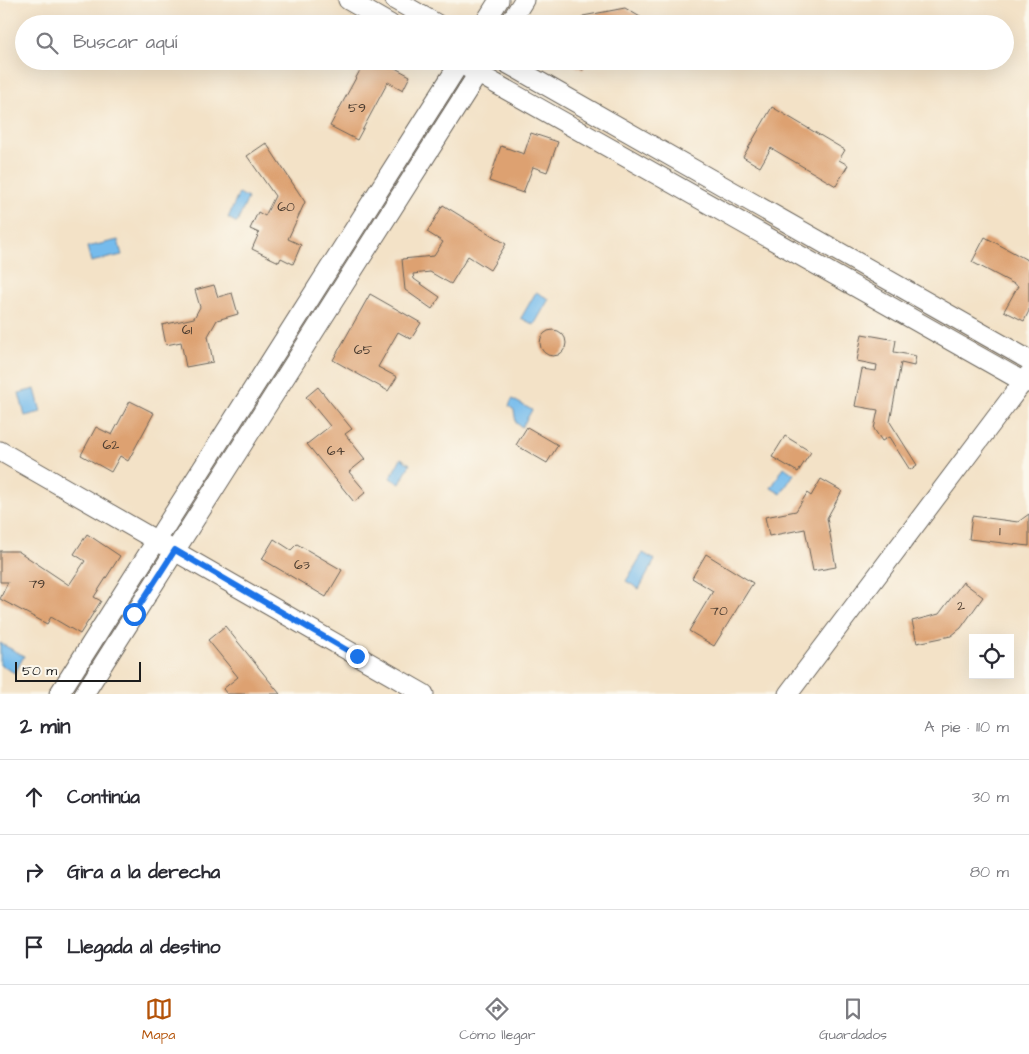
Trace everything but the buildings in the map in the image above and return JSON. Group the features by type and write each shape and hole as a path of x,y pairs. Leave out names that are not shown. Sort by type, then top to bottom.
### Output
{"street":[{"path":"348,0 374,15"},
{"path":"395,0 421,15"},
{"path":"490,15 499,0"},
{"path":"515,15 524,0"},
{"path":"59,694 454,70"},
{"path":"84,694 481,70"},
{"path":"485,70 1027,380 788,694"},
{"path":"519,70 1029,360"},
{"path":"0,451 424,694"}],"water":[{"path":"239,193 248,198 237,223 228,218"},
{"path":"118,240 122,255 91,262 87,247"},
{"path":"536,292 549,299 534,325 521,318"},
{"path":"35,389 41,412 25,416 19,393"},
{"path":"512,399 532,410 522,427 516,423 514,410 509,406"},
{"path":"401,458 410,464 400,484 390,478"},
{"path":"784,467 794,474 781,494 771,488"},
{"path":"643,553 655,560 639,589 626,581"},
{"path":"0,643 24,656 15,673 0,665"}],"route":[{"path":"134,614 175,550 357,656"}]}
